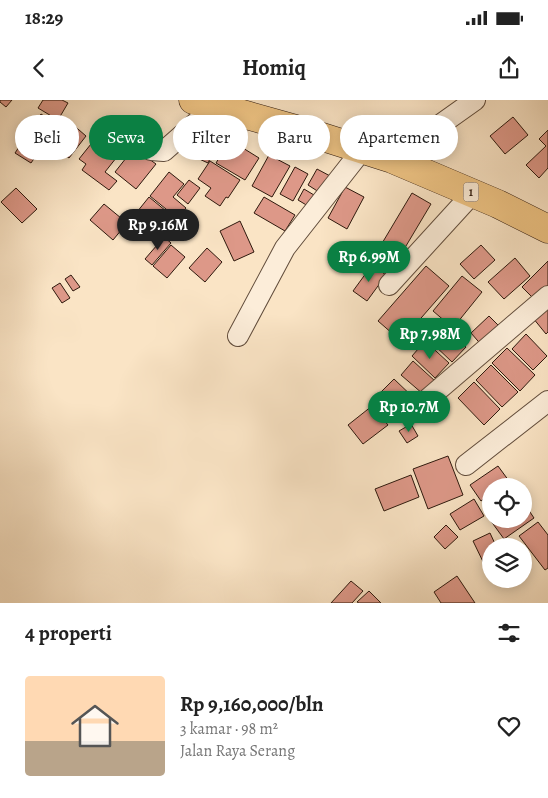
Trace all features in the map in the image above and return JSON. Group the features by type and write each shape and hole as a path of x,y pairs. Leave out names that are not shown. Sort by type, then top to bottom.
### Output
{"highway":[{"name":"1","path":"204,103 340,143"},
{"name":"1","path":"394,160 473,193 548,229"}],"street":[{"path":"454,115 475,100"},
{"path":"163,152 204,103"},
{"path":"238,336 286,248 354,160"},
{"path":"389,285 473,193"},
{"path":"416,409 548,296"},
{"path":"466,466 548,401"}],"building":[{"path":"0,100 12,100 6,107"},
{"path":"43,100 62,100 68,103 61,115 50,115 38,108"},
{"path":"513,117 528,135 505,154 490,136"},
{"path":"79,130 86,136 79,145"},
{"path":"548,130 548,168 539,178 526,165 546,146 539,139"},
{"path":"89,146 89,160 114,160 105,172 117,181 109,190 82,170 86,164 79,159"},
{"path":"248,151 258,157 245,180 216,163 218,160 248,160"},
{"path":"124,160 150,160 156,164 136,189 115,172"},
{"path":"266,160 279,160 290,166 272,197 252,186"},
{"path":"210,161 240,180 220,206 205,196 211,188 198,179"},
{"path":"295,167 308,174 293,201 280,194"},
{"path":"317,169 332,177 322,194 308,185"},
{"path":"169,172 184,184 173,197 186,208 177,218 150,196"},
{"path":"189,180 200,188 188,204 177,195"},
{"path":"345,187 364,197 347,229 328,218"},
{"path":"16,188 37,209 22,223 1,202"},
{"path":"304,189 319,198 313,209 298,200"},
{"path":"412,193 431,204 400,256 381,245"},
{"path":"149,197 177,220 165,235 137,212"},
{"path":"264,197 295,215 285,231 254,213"},
{"path":"104,204 127,223 113,240 90,220"},
{"path":"240,221 254,252 234,261 220,231"},
{"path":"164,237 171,243 152,265 145,259"},
{"path":"171,245 185,257 167,278 153,266"},
{"path":"481,245 495,260 474,279 460,264"},
{"path":"207,248 222,262 205,282 189,268"},
{"path":"515,258 530,276 504,299 488,282"},
{"path":"548,261 548,291 537,302 522,287"},
{"path":"372,265 386,275 367,301 353,291"},
{"path":"426,266 449,286 401,341 378,321"},
{"path":"71,275 80,287 73,291 65,279"},
{"path":"462,276 482,292 453,328 433,311"},
{"path":"60,283 70,298 62,303 52,288"},
{"path":"548,305 548,332 546,334 533,318"},
{"path":"489,316 503,330 484,348 471,333"},
{"path":"446,328 466,347 452,362 432,343"},
{"path":"526,334 547,356 533,370 512,349"},
{"path":"425,341 449,363 435,378 412,356"},
{"path":"507,348 535,375 520,391 492,363"},
{"path":"413,361 435,381 423,394 401,375"},
{"path":"491,365 518,392 502,407 476,380"},
{"path":"394,379 417,401 404,415 380,393"},
{"path":"474,382 500,409 484,425 458,398"},
{"path":"372,406 388,425 363,444 348,425"},
{"path":"411,424 418,436 407,443 399,431"},
{"path":"448,456 463,495 428,509 413,469"},
{"path":"498,466 507,478 482,478 481,501 470,485"},
{"path":"411,475 419,497 384,511 375,489"},
{"path":"474,499 482,513 482,517 460,530 450,514"},
{"path":"538,522 548,535 548,568 545,570 532,553 532,538 521,538 519,536"},
{"path":"446,525 458,537 445,549 434,537"},
{"path":"496,528 520,528 505,538 503,538"},
{"path":"490,533 492,538 482,538 482,560 473,541"},
{"path":"457,576 475,603 441,603 434,592"},
{"path":"351,581 363,591 352,603 331,603"},
{"path":"369,591 381,603 357,602"}]}
